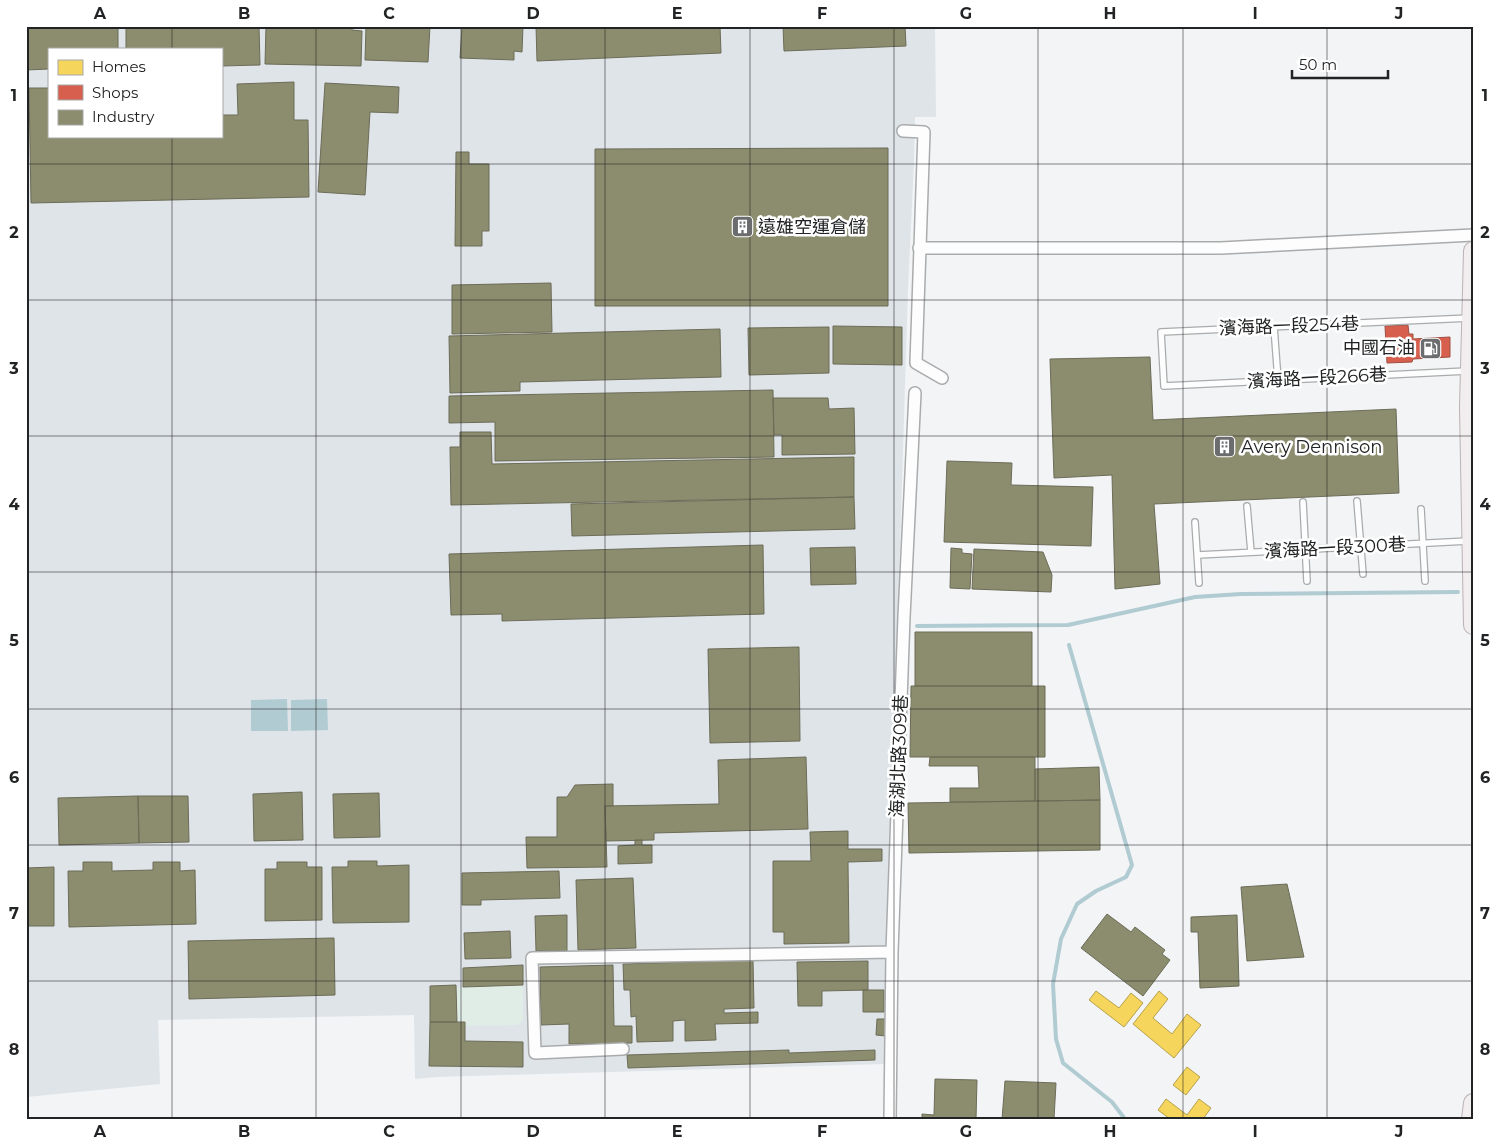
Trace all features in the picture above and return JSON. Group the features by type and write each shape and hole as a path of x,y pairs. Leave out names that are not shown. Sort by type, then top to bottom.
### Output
{"main road":[{"path":"1473,251 1469,371 1473,625"},
{"path":"1471,1119 1473,1103"}],"street":[{"path":"903,131 924,132 916,363 942,378"},
{"path":"919,248 1221,248 1473,235"},
{"name":"海湖北路309巷","path":"890,1119 892,952 904,617 915,393"},
{"path":"623,1049 535,1053 532,958 892,952"}],"lane":[{"name":"濱海路一段254巷","path":"1164,386 1161,332 1470,318"},
{"path":"1274,327 1278,380"},
{"name":"濱海路一段266巷","path":"1164,386 1469,371"},
{"path":"1357,501 1363,574"},
{"path":"1303,502 1307,581"},
{"path":"1247,506 1251,552"},
{"path":"1421,509 1425,581"},
{"path":"1195,522 1200,583"},
{"name":"濱海路一段300巷","path":"1198,555 1472,541"}],"shaded area":[{"path":"26,26 935,26 936,117 915,117 884,1064 415,1079 414,1015 158,1020 160,1084 26,1097"},
{"path":"523,985 523,1020 517,1025 465,1026 465,1022 457,1022 456,988"}],"water":[{"path":"287,699 288,731 251,731 251,700"},
{"path":"327,699 328,730 291,731 291,700"}],"building: Homes":[{"path":"1096,991 1119,1008 1131,993 1143,1003 1124,1027 1089,1000"},
{"path":"1159,991 1168,999 1153,1018 1172,1034 1187,1014 1201,1025 1174,1058 1133,1024"},
{"path":"1187,1067 1200,1077 1186,1095 1173,1085"},
{"path":"1166,1099 1187,1115 1199,1099 1211,1108 1203,1119 1170,1119 1158,1110"}],"building: Shops":[{"path":"1408,325 1409,334 1413,334 1413,339 1450,337 1450,357 1413,359 1412,362 1387,363 1385,326"}],"building: Industry":[{"path":"26,26 118,26 118,48 48,48 48,69 26,70"},
{"path":"126,26 259,26 260,65 222,66 222,48 126,48"},
{"path":"266,26 352,26 352,30 362,31 361,66 265,64"},
{"path":"366,26 430,26 428,62 365,60"},
{"path":"462,26 523,26 522,52 514,51 514,60 460,58"},
{"path":"536,26 720,26 721,53 537,61"},
{"path":"783,26 905,26 906,46 784,51"},
{"path":"294,82 294,120 308,120 309,197 31,203 29,88 48,88 48,138 222,138 222,115 238,115 237,84"},
{"path":"325,83 399,87 398,113 370,112 365,195 318,192"},
{"name":"遠雄空運倉儲","path":"888,148 888,306 595,306 595,149"},
{"path":"456,152 469,152 469,164 489,164 489,231 482,231 482,246 455,246"},
{"path":"551,283 552,332 452,334 452,285"},
{"path":"833,326 902,327 902,365 833,364"},
{"path":"829,327 829,373 749,375 748,328"},
{"path":"720,329 721,377 520,382 520,391 450,393 449,336"},
{"name":"Avery Dennison","path":"1150,357 1153,420 1396,409 1399,493 1154,504 1160,584 1115,589 1112,475 1054,478 1050,359"},
{"path":"773,390 774,457 495,461 495,422 449,423 449,396"},
{"path":"773,398 828,398 829,409 854,408 855,454 782,455 782,435 774,435"},
{"path":"460,432 491,432 492,464 854,457 854,497 451,505 450,447 460,447"},
{"path":"947,461 1012,463 1011,485 1093,487 1091,546 944,542"},
{"path":"854,497 855,529 572,536 571,504"},
{"path":"763,545 764,614 502,621 502,614 451,615 449,554"},
{"path":"855,547 856,584 811,585 810,548"},
{"path":"951,548 962,549 962,553 972,554 970,589 950,588"},
{"path":"974,549 1043,552 1052,575 1051,592 972,589"},
{"path":"915,632 1032,632 1032,686 915,686"},
{"path":"799,647 800,741 710,743 708,649"},
{"path":"911,686 1045,686 1045,757 910,757"},
{"path":"806,757 808,829 654,833 654,840 606,841 605,806 719,804 718,760"},
{"path":"930,757 1035,757 1035,801 950,802 950,788 979,788 978,766 929,766"},
{"path":"1099,767 1100,800 1035,801 1035,769"},
{"path":"613,784 613,806 605,806 607,867 527,868 526,837 557,837 557,797 567,797 575,785"},
{"path":"302,792 303,840 254,841 253,794"},
{"path":"379,793 380,837 334,838 333,794"},
{"path":"138,796 188,796 189,842 139,843"},
{"path":"138,796 139,843 59,845 58,798"},
{"path":"1100,800 1100,850 909,853 908,803"},
{"path":"848,831 848,849 882,849 882,861 848,862 849,943 784,944 784,932 773,932 773,861 811,861 810,832"},
{"path":"635,840 642,840 642,845 652,845 652,863 618,864 618,846 635,845"},
{"path":"348,861 377,861 377,866 409,865 409,922 333,923 332,867 348,867"},
{"path":"83,862 112,862 112,871 153,870 153,862 180,862 180,871 195,870 196,924 69,927 68,871 83,871"},
{"path":"277,862 307,862 307,867 322,867 322,920 265,921 265,869 277,869"},
{"path":"54,867 54,926 26,926 26,868"},
{"path":"559,871 560,898 481,900 481,905 462,905 462,873"},
{"path":"633,878 636,948 578,950 576,880"},
{"path":"1287,884 1304,957 1247,961 1241,887"},
{"path":"1107,914 1131,932 1135,927 1165,950 1162,954 1170,960 1143,996 1081,948"},
{"path":"567,915 567,951 536,951 535,916"},
{"path":"1237,915 1239,986 1200,988 1198,932 1191,932 1191,917"},
{"path":"510,931 511,958 465,959 464,933"},
{"path":"334,938 335,995 189,999 188,941"},
{"path":"753,960 754,1008 724,1009 724,1013 758,1012 758,1023 715,1024 716,1040 685,1041 685,1020 673,1021 673,1041 637,1042 636,1016 631,1017 630,990 624,990 623,964"},
{"path":"868,961 868,990 822,991 822,1006 798,1006 797,962"},
{"path":"523,965 523,985 463,987 463,968"},
{"path":"613,965 614,1026 632,1026 632,1043 569,1044 569,1024 541,1025 540,967"},
{"path":"456,985 457,1022 430,1022 430,986"},
{"path":"863,990 884,990 884,1012 863,1012"},
{"path":"877,1019 887,1019 886,1036 876,1035"},
{"path":"430,1022 465,1022 465,1041 523,1042 523,1067 429,1066"},
{"path":"789,1050 789,1053 875,1050 875,1060 628,1068 627,1055"},
{"path":"935,1079 977,1080 976,1119 922,1119 922,1114 934,1115"},
{"path":"1005,1081 1056,1083 1054,1119 1002,1119"}],"waterway":[{"path":"917,626 1068,625 1195,597 1241,594 1458,592"},
{"path":"1069,645 1132,865 1126,877 1096,891 1077,904 1061,939 1053,984 1056,1039 1063,1063 1112,1102 1125,1119"}],"place":[{"name":"遠雄空運倉儲","path":"742,227"},
{"name":"中國石油","path":"1431,348"},
{"name":"Avery Dennison","path":"1225,447"}]}
